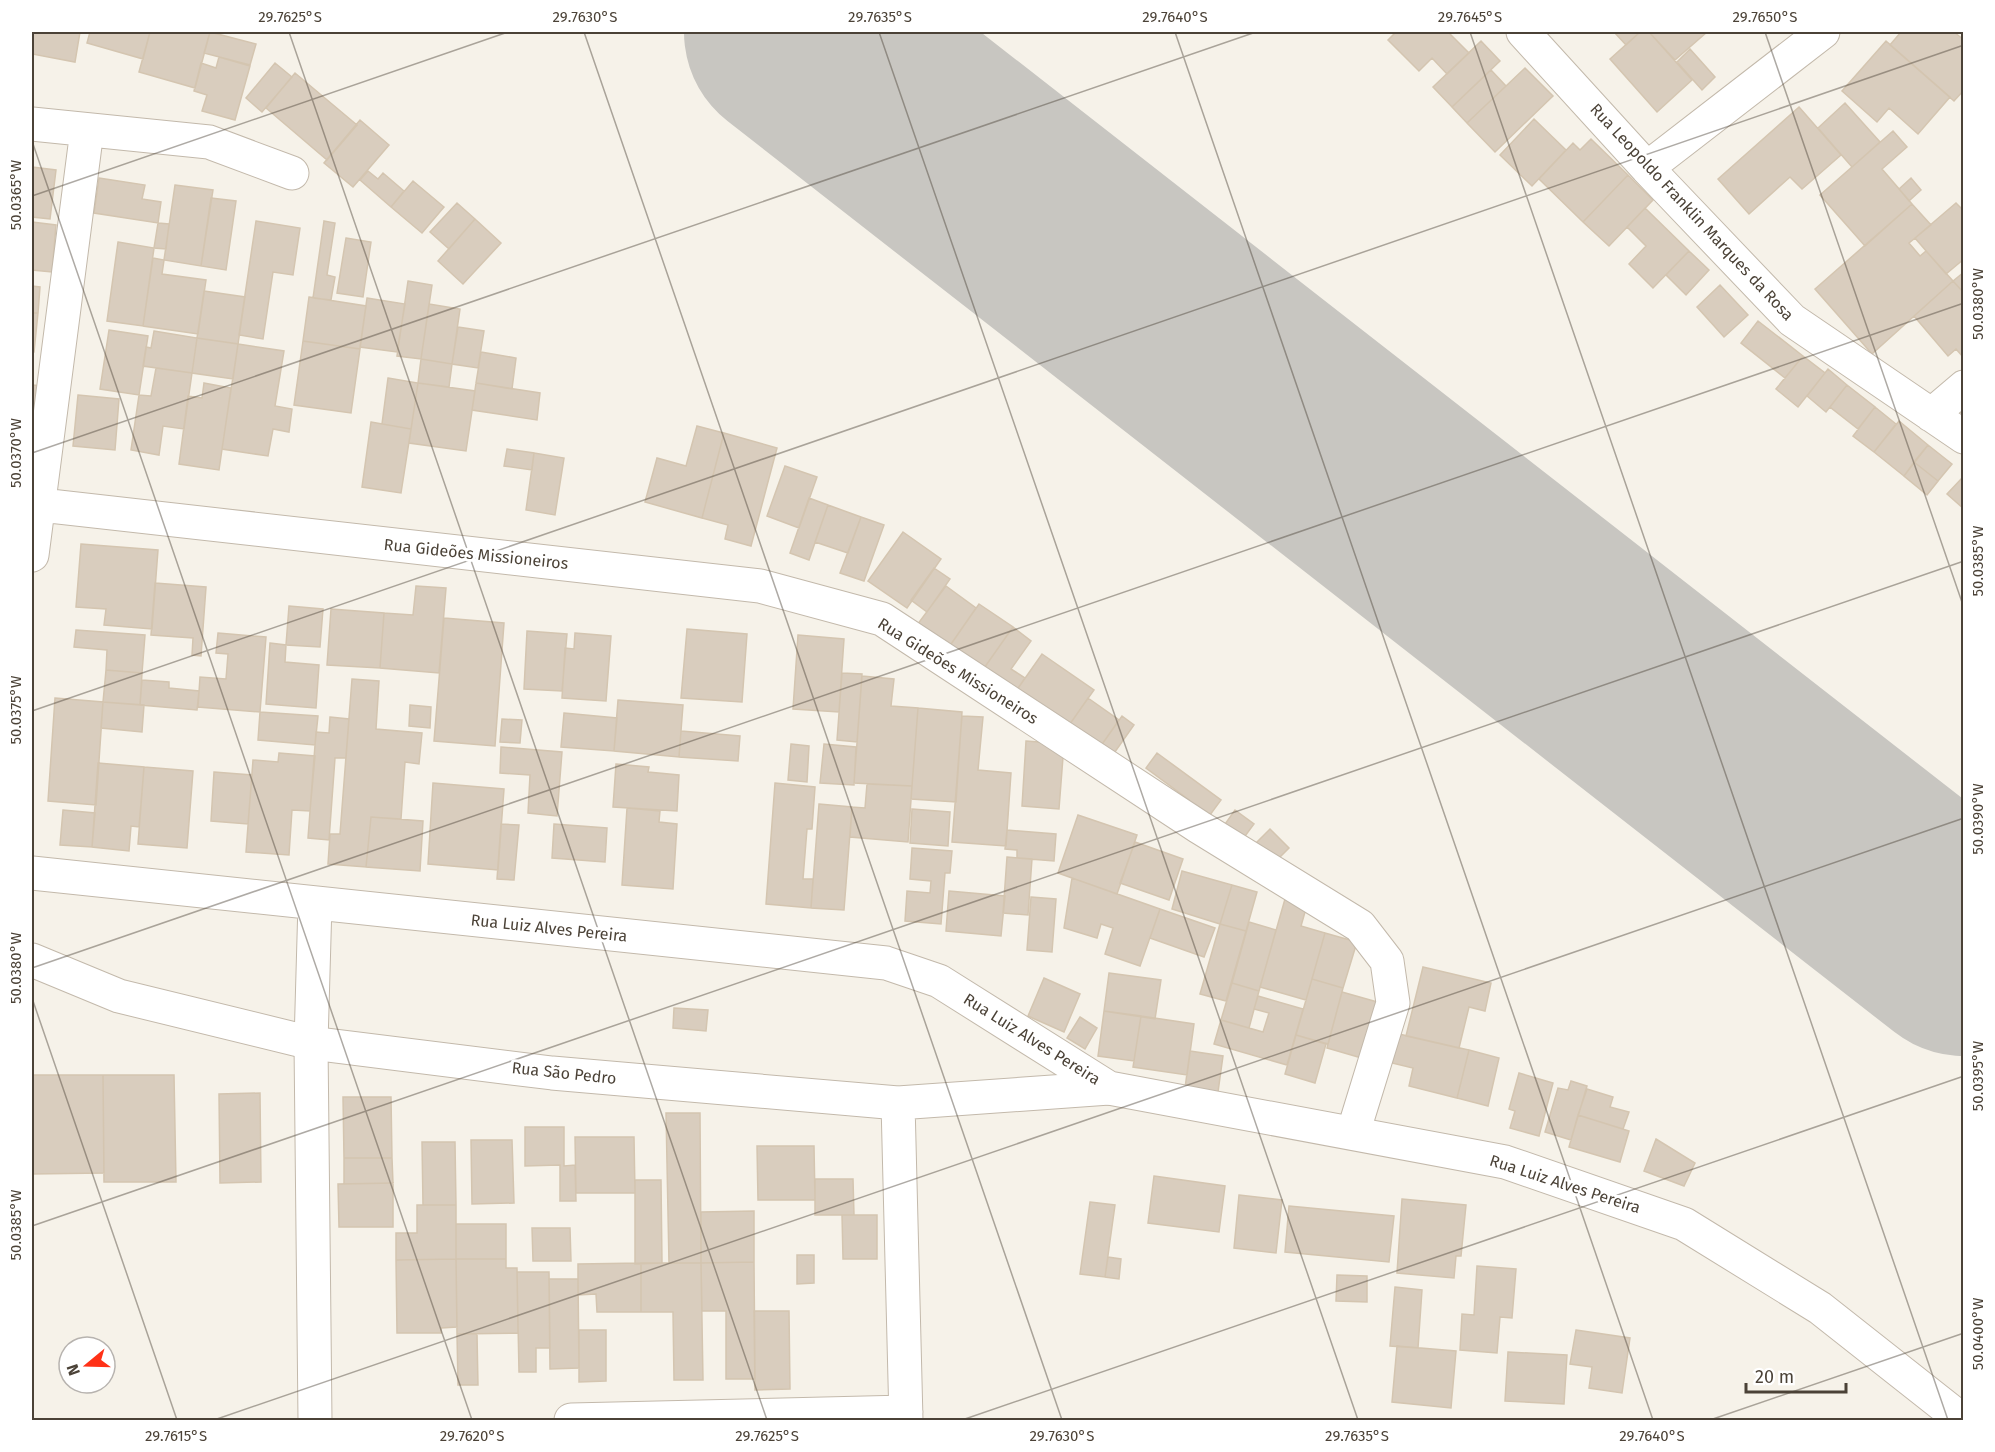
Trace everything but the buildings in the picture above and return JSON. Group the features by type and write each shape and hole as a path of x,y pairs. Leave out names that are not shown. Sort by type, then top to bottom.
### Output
{"street":[{"name":"Rua Leopoldo Franklin Marques da Rosa","path":"1523,32 1647,168 1792,320 1964,437"},
{"path":"1647,168 1823,32"},
{"path":"32,124 209,142 292,173"},
{"path":"32,555 34,504 87,130"},
{"path":"1931,415 1964,387"},
{"name":"Rua Gideões Missioneiros","path":"34,504 760,586 882,619 1199,827 1360,926 1387,961 1393,1003 1353,1133"},
{"name":"Rua Luiz Alves Pereira","path":"32,873 886,963 939,981 1109,1089 1505,1162 1684,1224 1820,1308 1962,1420"},
{"path":"315,903 311,1043 315,1420"},
{"name":"Rua São Pedro","path":"32,960 119,996 311,1043 552,1073 898,1103 1109,1089"},
{"path":"571,1420 906,1416 898,1103"}],"runway":[{"path":"797,32 1964,943"}]}
